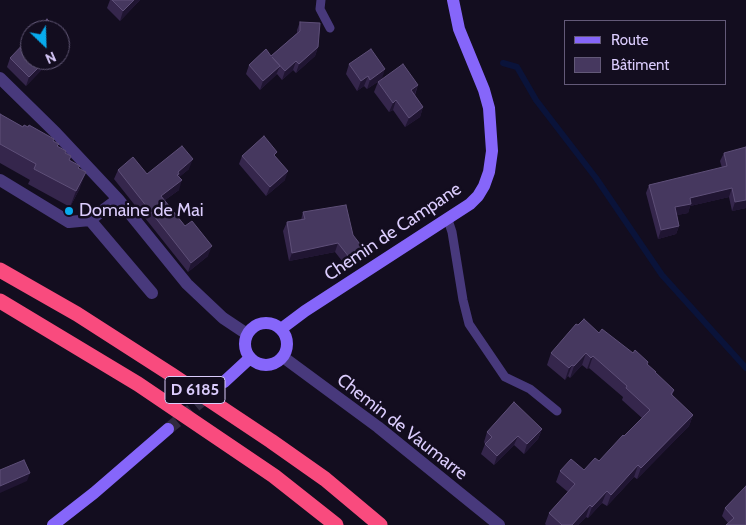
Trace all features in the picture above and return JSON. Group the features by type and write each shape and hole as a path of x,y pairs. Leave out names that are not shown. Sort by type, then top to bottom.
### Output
{"highway":[{"name":"D 6185","path":"0,270 85,320 272,441 325,480 380,525"},
{"name":"D 6185","path":"0,301 138,384 274,476 336,525"}],"main road":[{"name":"Chemin de Campane","path":"281,329 448,220 478,196 489,172 492,151 489,108 484,90 459,29 453,0"},
{"path":"267,322 275,324 281,329 286,335 287,342 283,357 278,362 263,365 256,363 250,358 244,346 247,334 252,327 259,323 267,322"},
{"path":"224,382 250,358"},
{"path":"53,525 94,493 168,428"}],"street":[{"path":"0,78 56,133 118,199 187,284 223,318 247,334"},
{"path":"0,180 69,222 90,220 118,199"},
{"path":"90,220 152,293"},
{"name":"Chemin de Vaumarre","path":"283,357 378,427 499,525"}],"lane":[{"path":"321,0 320,9 330,28"},
{"path":"448,220 452,232 462,300 469,324 505,377 530,389 556,411"}],"building":[{"path":"112,0 134,0 123,11"},
{"path":"300,22 320,23 318,47 299,64 296,61 285,71 272,57 280,66 263,81 249,65 266,49 271,56 300,31"},
{"path":"20,48 20,68 10,58"},
{"path":"371,49 385,69 370,80 368,76 361,81 349,64"},
{"path":"403,64 418,85 411,90 423,107 409,118 396,100 393,103 378,82"},
{"path":"22,70 36,70 29,77"},
{"path":"0,114 23,127 24,125 28,127 29,125 54,139 53,141 59,144 57,146 71,156 69,160 86,172 76,191 34,169 36,164 0,144"},
{"path":"264,136 277,152 274,155 288,171 270,187 242,156"},
{"path":"182,146 193,159 178,172 179,174 177,175 182,180 161,196 185,226 192,221 212,246 191,263 118,170 133,157 147,174"},
{"path":"746,147 746,200 735,202 732,188 690,198 691,204 675,207 679,226 661,230 649,185 727,166 724,153"},
{"path":"346,205 353,235 363,248 349,257 338,243 292,253 287,222 305,219 303,212"},
{"path":"584,319 599,333 602,329 633,353 635,350 674,390 671,394 693,415 641,468 638,465 611,495 607,491 592,507 590,505 572,525 562,525 549,513 575,484 560,471 571,459 584,470 595,458 599,461 650,410 626,388 627,386 593,356 591,358 586,353 574,366 572,365 569,368 551,353 576,324 578,325"},
{"path":"514,402 542,429 527,444 518,436 497,456 485,444 492,437 487,432"},
{"path":"24,460 30,473 0,486 0,470"},
{"path":"746,486 746,525 726,525 734,518 725,508"}],"waterway":[{"path":"503,63 517,67 536,100 596,178 662,275 746,368"}],"tunnel":[{"path":"168,429 224,382"}],"place":[{"name":"Domaine de Mai","path":"69,211"}]}
